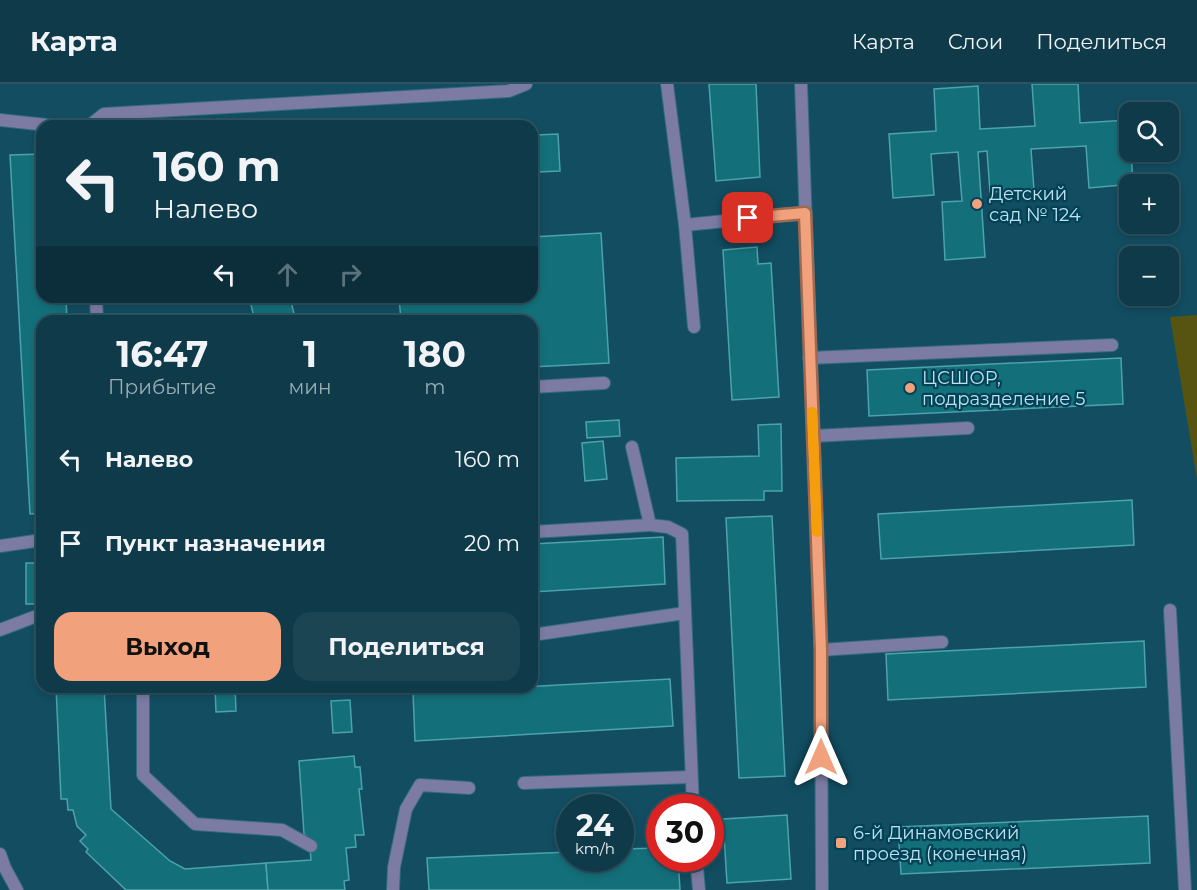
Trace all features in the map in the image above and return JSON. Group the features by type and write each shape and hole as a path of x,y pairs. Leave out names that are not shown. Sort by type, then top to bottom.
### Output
{"street":[{"path":"97,120 104,114 509,91 526,84"},
{"path":"667,84 685,225 694,327"},
{"path":"801,84 821,650 822,890"},
{"path":"0,120 36,124"},
{"path":"685,225 805,213"},
{"path":"809,358 1112,345"},
{"path":"538,387 604,383"},
{"path":"814,435 968,428"},
{"path":"632,447 650,525"},
{"path":"538,532 650,525 668,527 682,534 692,794"},
{"path":"0,546 36,541"},
{"path":"1170,610 1185,890"},
{"path":"538,634 685,613"},
{"path":"0,630 36,616"},
{"path":"821,650 942,642"},
{"path":"143,693 143,775 195,824 282,830 311,846"},
{"path":"525,783 690,777"},
{"path":"393,890 394,867 406,809 420,785 469,788"},
{"path":"0,854 17,890"},
{"path":"697,872 699,890"}],"shaded area":[{"path":"1197,315 1197,479 1170,317"}],"building":[{"path":"709,84 756,84 760,177 716,181"},
{"path":"1032,84 1078,84 1080,123 1119,121 1119,162 1132,162 1132,174 1119,174 1119,185 1089,188 1086,146 1031,149 1034,190 990,192 987,151 978,152 985,257 945,260 942,202 962,201 958,152 931,154 934,195 893,198 889,134 936,131 934,89 978,86 980,129 1035,126"},
{"path":"558,134 560,171 538,172 538,135"},
{"path":"36,154 36,303 66,303 67,315 36,315 36,514 30,514 10,155"},
{"path":"601,233 609,363 538,367 538,315 400,315 400,303 538,303 538,237"},
{"path":"757,247 758,264 771,263 779,397 732,400 723,250"},
{"path":"250,303 291,303 294,315 254,315"},
{"path":"1121,358 1123,404 869,416 867,370"},
{"path":"619,420 620,436 587,438 586,422"},
{"path":"781,424 782,491 764,491 764,500 677,501 676,458 759,456 758,425"},
{"path":"603,441 607,479 585,481 582,443"},
{"path":"1132,500 1134,545 881,559 878,514"},
{"path":"772,516 785,776 739,778 726,518"},
{"path":"663,537 665,584 538,592 538,544"},
{"path":"26,563 36,563 36,604 26,604"},
{"path":"1144,641 1146,687 888,700 886,654"},
{"path":"670,679 673,726 415,741 413,693 538,693 538,686"},
{"path":"56,693 104,693 111,809 170,861 185,869 266,863 268,890 126,890 86,852 88,849 80,841 86,835 77,826 73,810 68,810 67,799 61,799"},
{"path":"215,693 235,693 236,711 216,712"},
{"path":"350,700 352,732 333,733 331,701"},
{"path":"354,756 355,767 360,767 362,789 359,789 364,835 355,835 356,847 346,848 349,880 344,881 345,890 268,890 266,863 311,860 309,839 304,834 299,761"},
{"path":"787,815 791,879 727,883 724,819"},
{"path":"1148,816 1150,863 901,874 898,827"},
{"path":"646,848 646,872 679,872 680,890 429,890 427,858 556,853 556,872 634,872 634,849"}],"slow traffic":[{"path":"812,412 817,532"}],"place":[{"name":"Детский сад № 124","path":"977,204"},
{"name":"ЦСШОР, подразделение 5","path":"910,388"},
{"name":"6-й Динамовский проезд (конечная)","path":"841,843"}],"route":[{"path":"748,218 805,213 821,650 821,757"}]}
